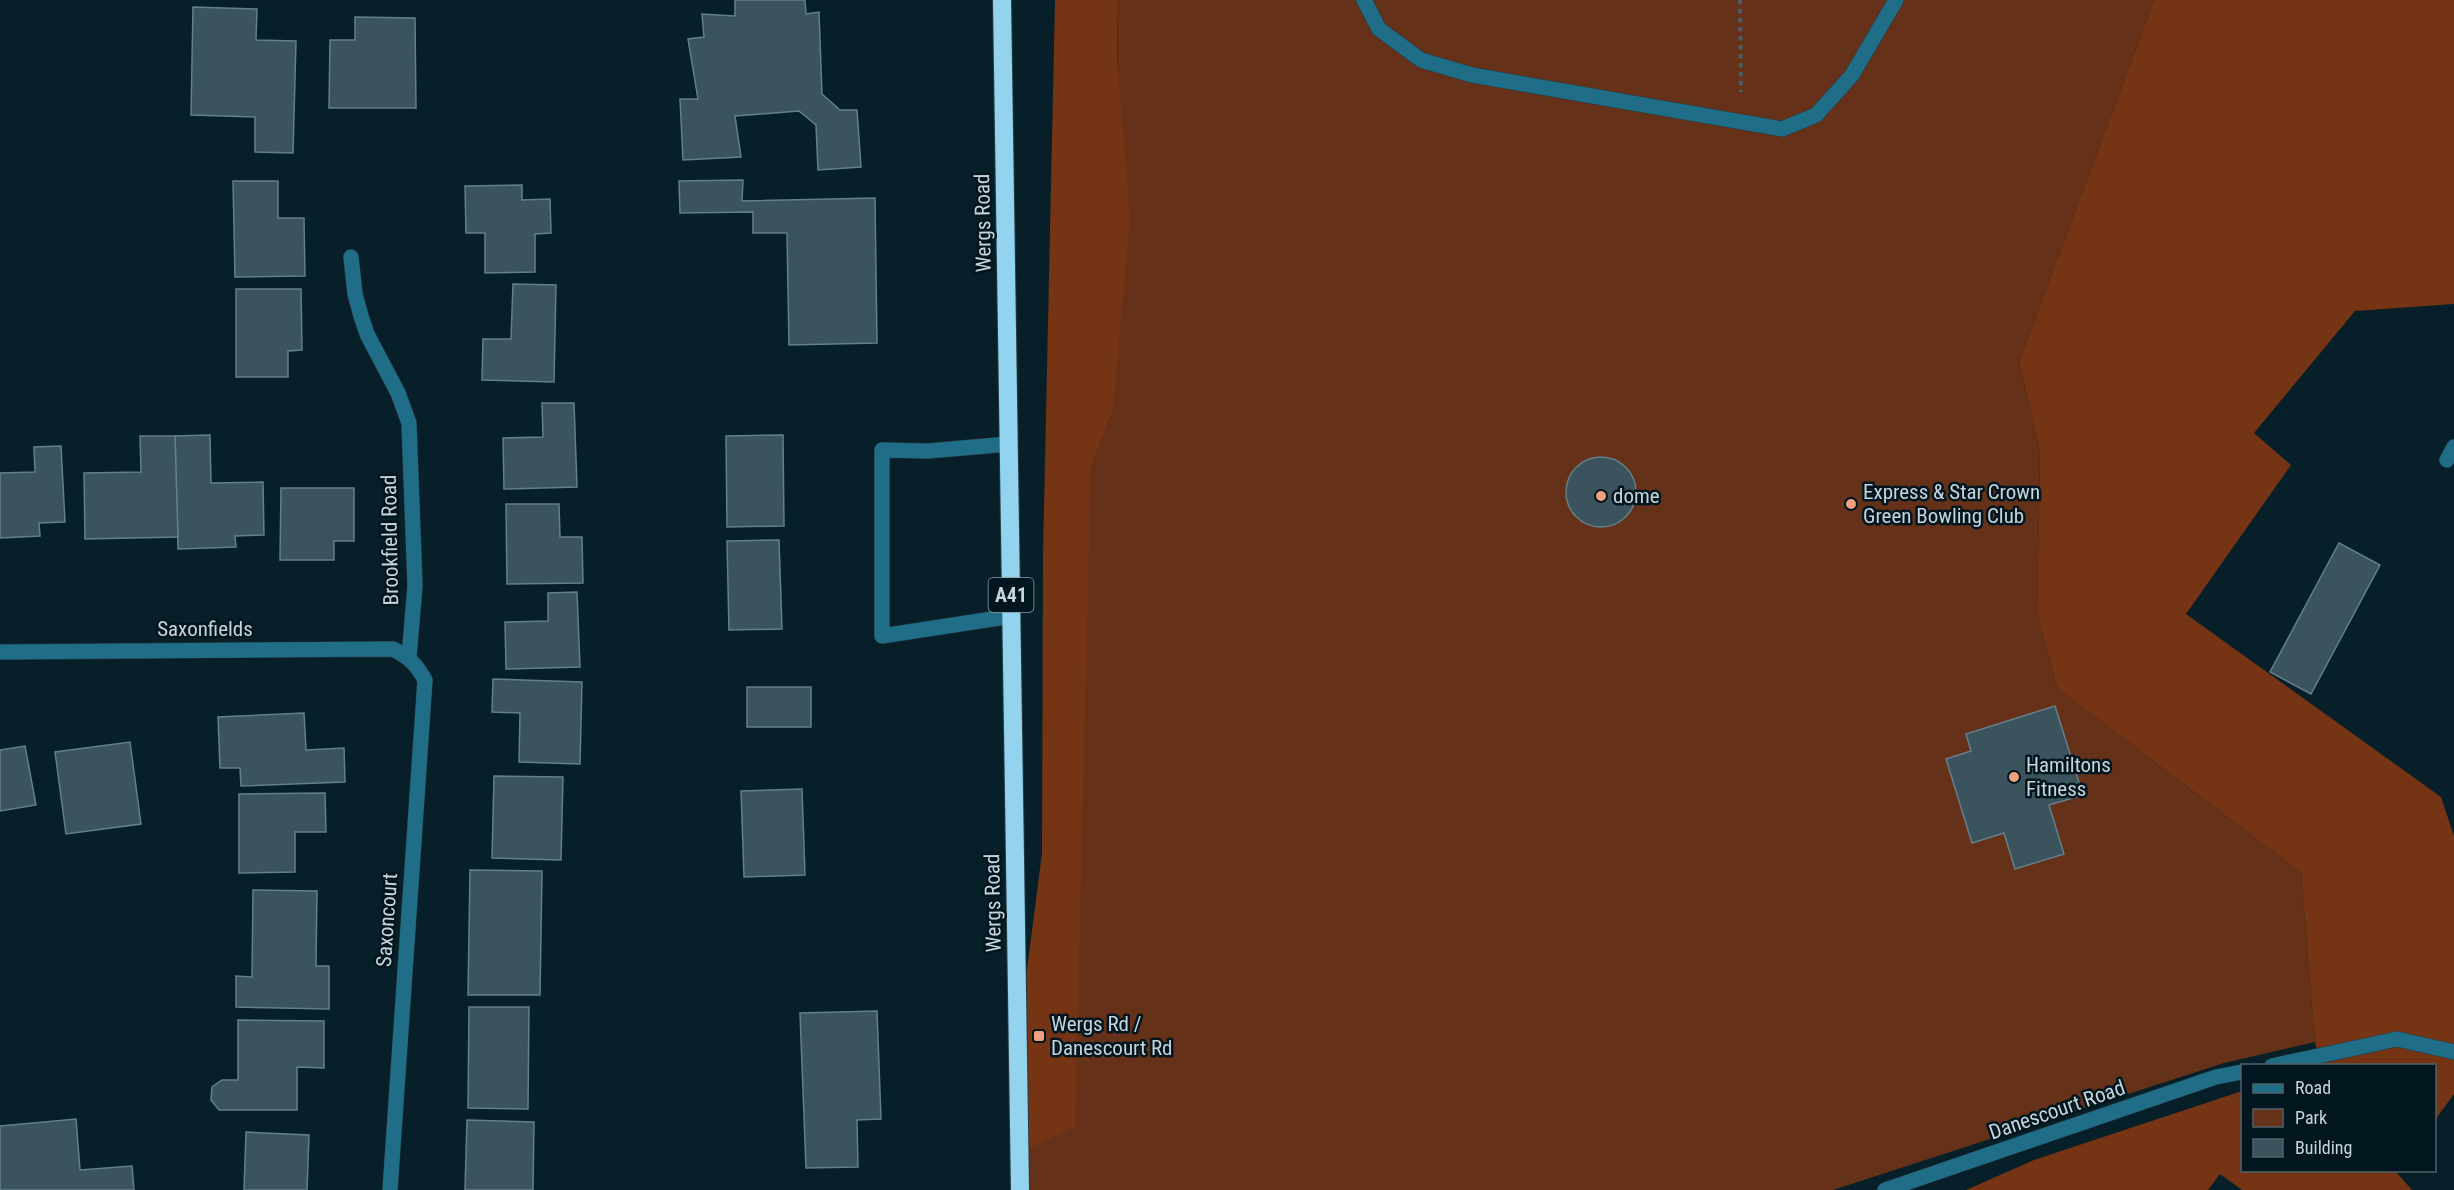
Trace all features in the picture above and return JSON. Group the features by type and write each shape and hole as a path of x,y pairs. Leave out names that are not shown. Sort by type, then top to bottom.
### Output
{"highway":[{"name":"Wergs Road","path":"1002,0 1020,1190"}],"street":[{"path":"1364,0 1379,29 1421,60 1472,75 1782,129 1816,115 1852,75 1896,0"},
{"name":"Brookfield Road","path":"351,257 355,294 367,334 398,393 409,423 415,586 409,657"},
{"path":"1010,444 928,450 882,450 882,636 1012,616"},
{"name":"Saxonfields","path":"0,652 393,649 409,657"},
{"name":"Saxoncourt","path":"390,1190 424,680 409,657"},
{"path":"2277,1064 2397,1039 2454,1052"},
{"name":"Danescourt Road","path":"1885,1190 2216,1077 2241,1072"}],"path":[{"path":"1740,0 1742,122"}],"green space":[{"path":"1118,0 2154,0 2019,362 2040,452 2037,613 2057,688 2301,873 2315,1042 2224,1063 1833,1190 1029,1190 1025,1150 1091,468 1113,411"}],"shaded area":[{"path":"1055,0 1118,0 1117,58 1130,218 1113,411 1091,468 1075,1127 1025,1150 1023,1000 1042,853 1043,554"},
{"path":"2154,0 2454,0 2454,304 2355,311 2254,433 2291,465 2186,614 2441,797 2454,836 2454,1094 2436,1119 2436,1064 2321,1064 2315,1042 2301,873 2057,688 2037,613 2040,452 2019,362"},
{"path":"2241,1091 2241,1172 2396,1172 2412,1190 2242,1190 2220,1174 2208,1190 1966,1190 2034,1160"}],"building":[{"path":"735,0 805,0 806,14 819,12 822,94 840,110 857,110 861,167 818,170 816,125 799,111 735,116 741,157 683,160 680,99 698,99 688,39 704,37 702,14 735,16"},
{"path":"193,7 257,9 256,40 296,41 293,153 255,152 255,117 191,115"},
{"path":"355,17 415,18 416,108 329,108 330,40 355,40"},
{"path":"743,180 742,201 875,198 877,343 789,345 787,233 753,233 753,212 680,213 679,181"},
{"path":"233,181 278,181 278,218 304,218 305,276 235,277"},
{"path":"522,185 522,200 550,199 551,233 535,234 535,272 485,273 485,233 466,233 465,186"},
{"path":"513,284 556,285 554,382 482,380 483,339 511,339"},
{"path":"236,289 301,289 302,350 288,351 288,377 236,377"},
{"path":"542,403 574,403 577,487 504,489 503,438 543,437"},
{"path":"210,435 211,483 263,482 264,535 235,536 236,547 178,549 175,436"},
{"path":"783,435 784,526 727,527 726,436"},
{"path":"140,436 175,436 178,537 85,539 84,473 141,472"},
{"path":"61,446 65,522 39,523 40,536 0,538 0,473 35,472 34,447"},
{"name":"dome","path":"1608,457 1621,463 1630,472 1634,478 1636,492 1634,506 1626,517 1615,525 1594,527 1576,517 1568,506 1566,485 1576,467 1587,459"},
{"path":"281,488 354,488 354,541 334,541 334,560 280,560"},
{"path":"506,504 559,504 560,537 582,537 583,583 507,584"},
{"path":"779,540 782,629 729,630 727,541"},
{"path":"2339,543 2380,565 2311,694 2270,672"},
{"path":"577,592 580,667 506,669 505,622 548,621 548,593"},
{"path":"493,679 582,682 580,764 519,762 520,713 492,712"},
{"path":"747,687 811,687 811,727 747,727"},
{"name":"Hamiltons Fitness","path":"2055,706 2083,795 2049,805 2064,854 2015,869 2004,833 1972,843 1946,759 1971,751 1966,734"},
{"path":"304,713 306,750 344,748 345,782 241,786 240,768 220,768 218,717"},
{"path":"130,742 141,824 66,834 55,752"},
{"path":"25,746 36,805 0,811 0,750"},
{"path":"494,776 563,777 561,860 492,858"},
{"path":"802,789 805,875 744,877 741,791"},
{"path":"325,793 326,832 295,832 295,872 239,873 239,794"},
{"path":"470,870 542,871 540,995 468,995"},
{"path":"253,890 317,891 316,966 329,966 329,1009 236,1007 236,976 252,977"},
{"path":"469,1007 529,1007 528,1109 468,1108"},
{"path":"877,1011 881,1119 857,1120 858,1167 806,1168 800,1013"},
{"path":"238,1020 324,1021 324,1068 297,1067 297,1110 219,1110 211,1100 212,1087 222,1080 238,1080"},
{"path":"76,1119 80,1170 132,1166 134,1190 0,1190 0,1126"},
{"path":"467,1120 534,1122 533,1190 465,1190"},
{"path":"246,1132 309,1135 307,1190 244,1190"}],"place":[{"name":"dome","path":"1601,496"},
{"name":"Express & Star Crown Green Bowling Club","path":"1851,504"},
{"name":"Hamiltons Fitness","path":"2014,777"},
{"name":"Wergs Rd / Danescourt Rd","path":"1039,1036"}]}
